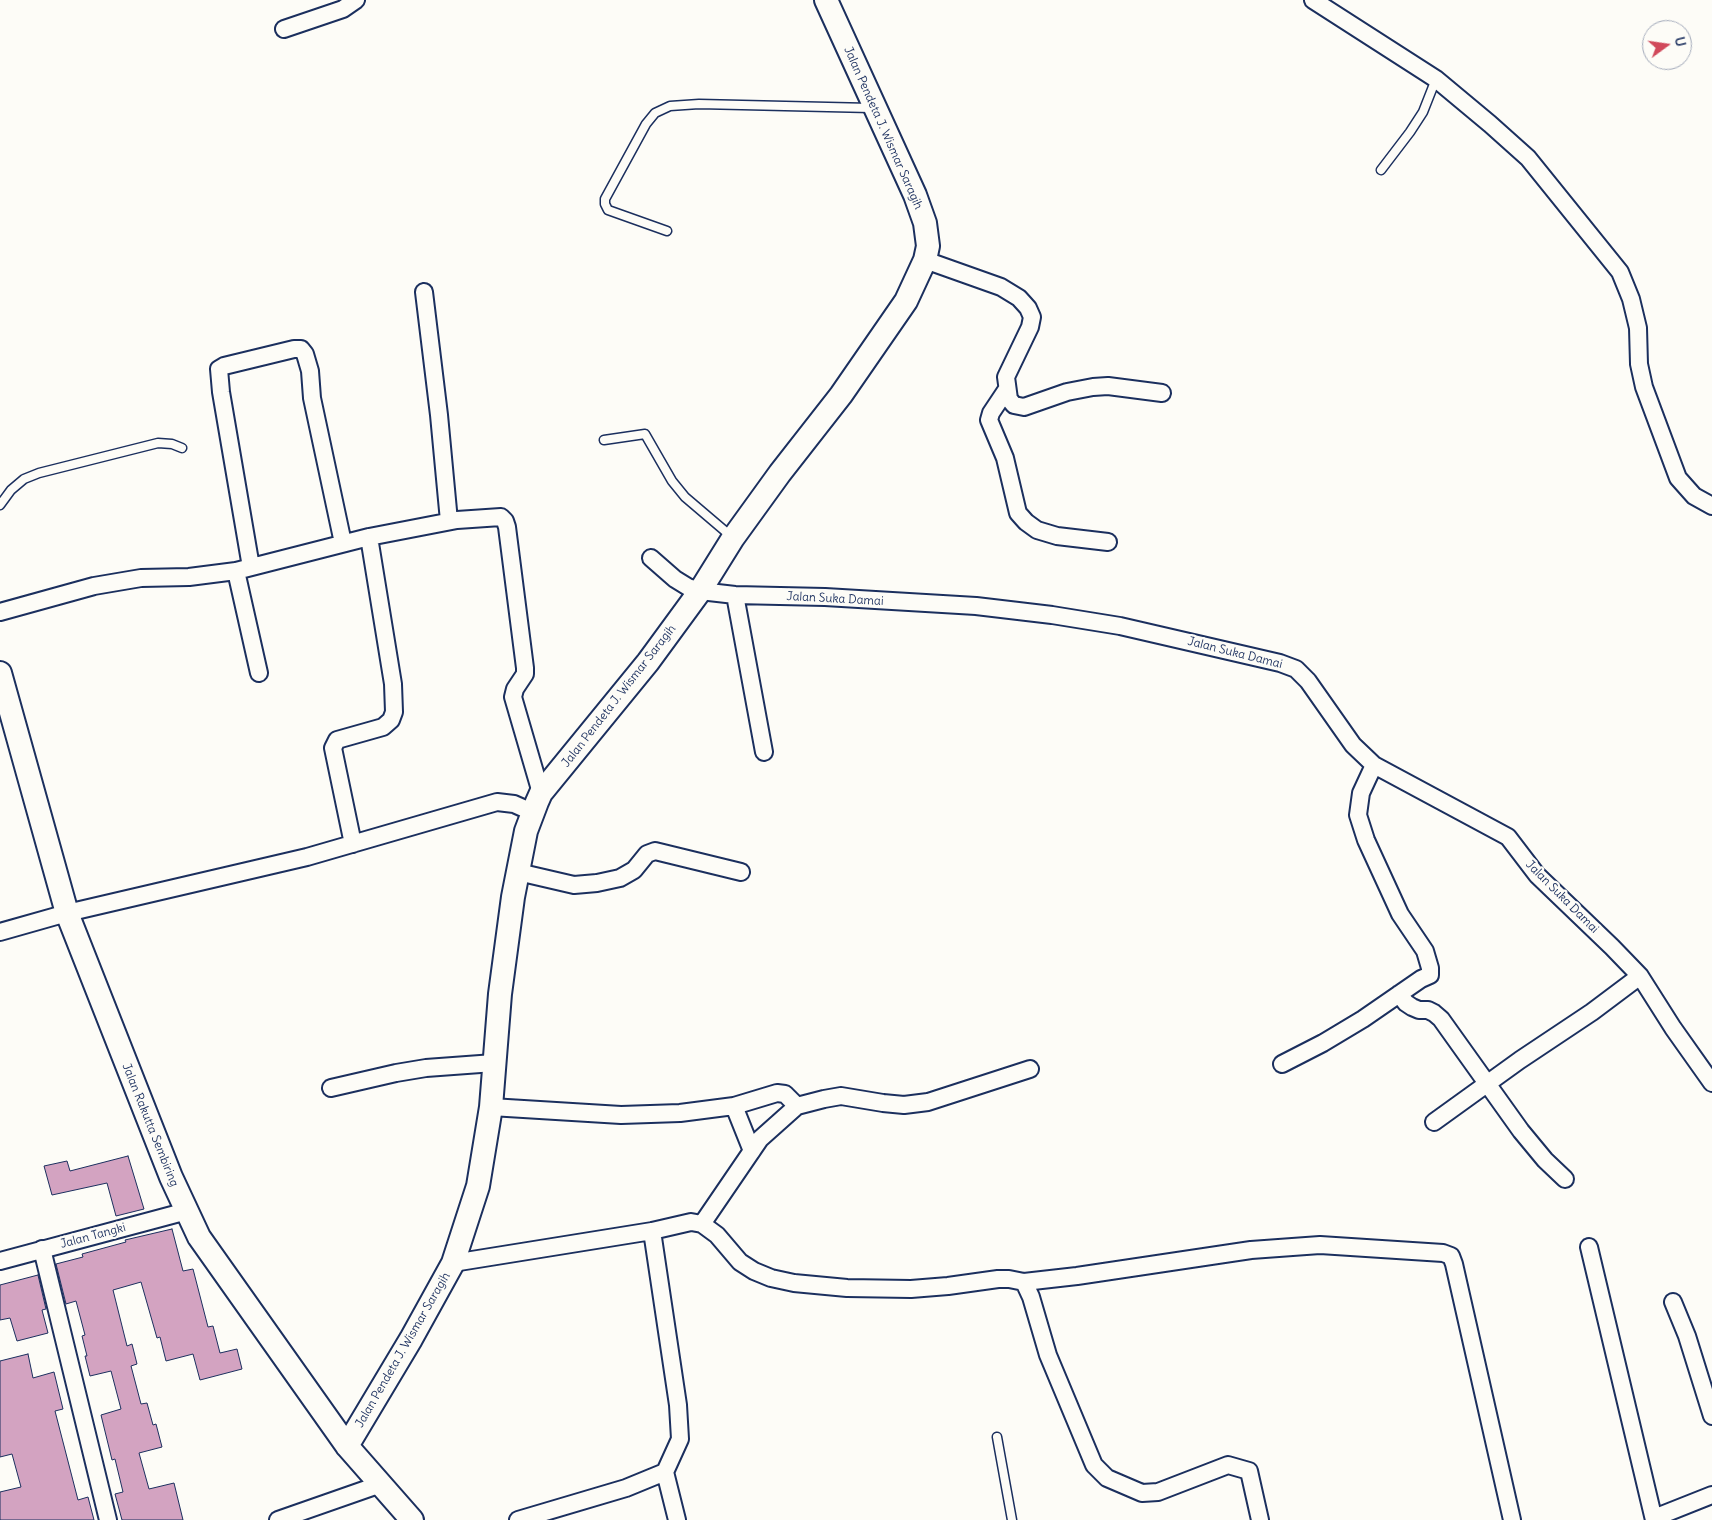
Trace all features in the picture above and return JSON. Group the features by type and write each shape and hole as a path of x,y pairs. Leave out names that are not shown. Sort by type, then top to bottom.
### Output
{"street":[{"path":"284,29 343,9 356,0"},
{"name":"Jalan Pendeta J. Wismar Saragih","path":"347,1446 411,1339 453,1263 478,1186 491,1107 500,994 518,872 526,830 537,803 648,662 700,591 733,538 780,473 841,395 906,301 925,260 928,246 925,223 915,195 826,0"},
{"path":"1313,0 1436,79 1490,124 1528,158 1620,272 1632,299 1638,328 1639,364 1644,387 1678,478 1694,496 1712,506"},
{"path":"925,260 1001,287 1020,298 1028,308 1032,317 1030,328 1006,377 1009,399 1014,405 1024,407 1067,392 1093,387 1108,386 1162,392"},
{"path":"424,292 439,415 449,521"},
{"path":"259,673 219,369 224,366 294,349 301,349 305,354 310,371 312,398 342,543"},
{"path":"1007,389 991,413 989,420 1005,458 1018,513 1037,530 1056,536 1108,542"},
{"path":"0,612 94,586 141,578 189,577 244,569 342,543 449,521 501,517 507,527 526,668 525,674 515,689 513,697 537,803 514,804 497,802 353,844 67,913 0,932"},
{"path":"353,844 333,748 337,740 384,726 391,720 394,712 393,684 369,538"},
{"name":"Jalan Suka Damai","path":"651,558 675,579 688,587 700,591 735,595 843,598 976,606 1052,614 1120,626 1280,663 1296,670 1308,681 1353,745 1374,765 1508,837 1537,875 1640,976 1673,1028 1712,1083"},
{"path":"735,595 764,752"},
{"name":"Jalan Rakutta Sembiring","path":"2,684 67,913 167,1168 199,1237 347,1446 412,1520"},
{"path":"1282,1064 1347,1029 1421,979 1430,975 1425,951 1400,914 1366,840 1358,815 1361,793 1374,765"},
{"path":"518,872 574,885 597,883 620,878 634,870 647,854 655,851 741,872"},
{"path":"1434,1122 1592,1012 1640,976"},
{"path":"1399,994 1412,1007 1419,1010 1428,1010 1441,1019 1532,1146 1565,1179"},
{"path":"331,1088 426,1068 494,1063"},
{"path":"702,1224 766,1133 797,1106 842,1096 904,1105 928,1102 1030,1069"},
{"path":"491,1107 621,1114 680,1113 734,1106 777,1093 785,1094 797,1106"},
{"path":"734,1106 752,1151"},
{"name":"Jalan Tangki","path":"0,1261 187,1211"},
{"path":"453,1263 652,1231 691,1222 702,1224 717,1236 740,1262 754,1271 771,1278 794,1283 847,1288 911,1289 998,1279 1024,1282 1251,1250 1320,1245 1443,1253 1450,1256 1456,1273 1512,1520"},
{"path":"652,1231 678,1405 680,1439 665,1472 677,1520"},
{"path":"1589,1247 1654,1519 1712,1495"},
{"path":"42,1250 108,1520"},
{"path":"1024,1282 1031,1297 1048,1355 1094,1465 1107,1478 1142,1493 1158,1492 1228,1465 1249,1472 1260,1520"},
{"path":"1673,1302 1687,1336 1712,1416"},
{"path":"518,1520 626,1488 665,1472"},
{"path":"278,1520 381,1484"}],"lane":[{"path":"1381,170 1423,112 1436,79"},
{"path":"668,230 608,210 605,204 605,199 646,124 655,113 670,106 698,104 876,108"},
{"path":"604,440 645,434 672,481 685,497 733,538"},
{"path":"0,505 11,490 24,479 39,473 158,443 172,444 182,448"},
{"path":"997,1437 1012,1520"}],"building":[{"path":"128,1156 144,1209 116,1216 107,1183 52,1195 44,1166 67,1161 70,1171"},
{"path":"172,1229 183,1271 193,1269 208,1327 213,1326 220,1353 237,1349 242,1369 200,1380 193,1354 166,1361 160,1337 157,1338 141,1282 113,1290 127,1346 132,1344 137,1364 131,1366 141,1404 147,1403 153,1425 156,1424 162,1447 139,1453 149,1489 174,1483 183,1520 122,1520 115,1494 123,1492 115,1459 112,1460 101,1415 121,1409 111,1371 90,1376 82,1336 85,1335 76,1301 66,1304 56,1264 83,1257 82,1254 126,1242 125,1240"},
{"path":"38,1275 46,1309 42,1310 48,1333 17,1341 10,1318 0,1320 0,1285"},
{"path":"28,1354 33,1378 54,1372 63,1409 55,1411 78,1500 88,1497 94,1520 0,1520 0,1492 21,1487 12,1454 0,1457 0,1361"}]}
